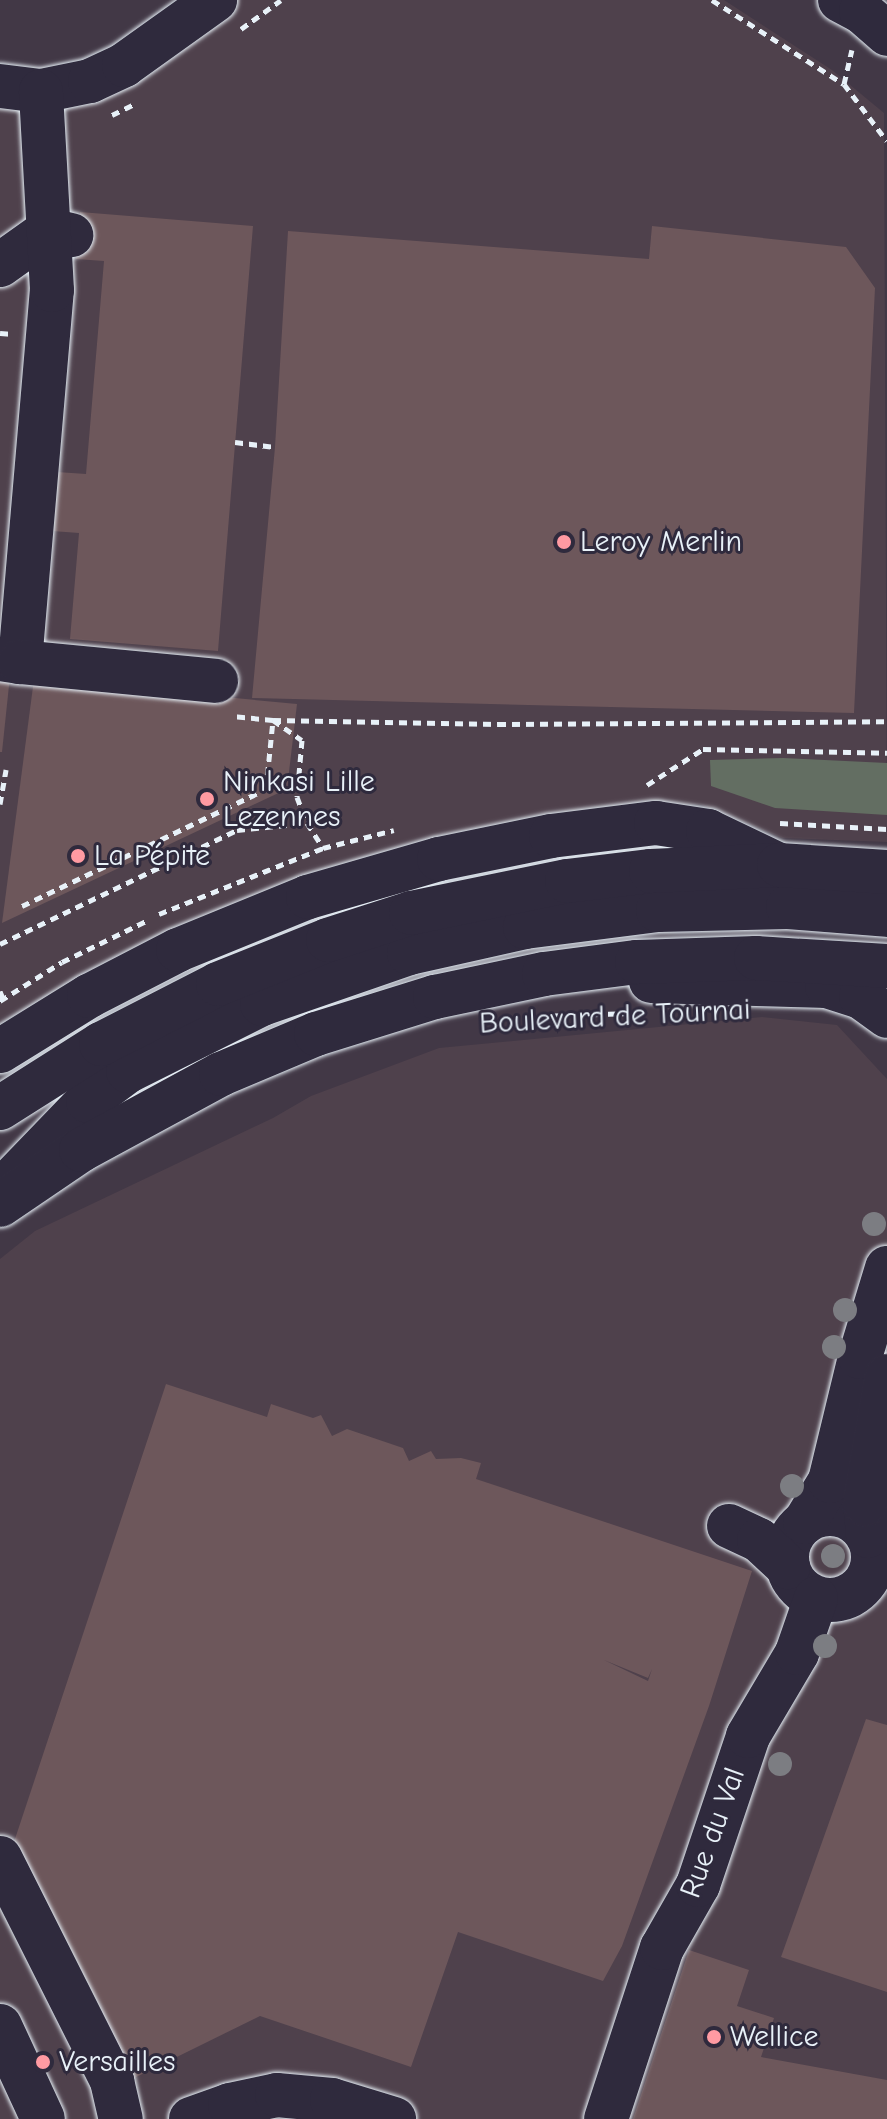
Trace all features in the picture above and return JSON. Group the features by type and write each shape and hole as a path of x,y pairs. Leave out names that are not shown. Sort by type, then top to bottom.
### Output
{"street":[{"path":"215,0 107,74 74,86 20,89 64,233 52,290 44,502 10,660 221,698"},
{"path":"840,0 861,11 887,34"},
{"path":"0,265 64,233"},
{"path":"0,1051 89,996 178,950 308,897 439,859 551,836 656,823 708,831 779,865"},
{"path":"0,1108 145,1020 218,984 328,940 411,913 604,876 694,867 779,865 887,872"},
{"path":"0,1192 78,1110 128,1071 262,1004 397,956 525,927 658,910 788,907 887,915"},
{"name":"Boulevard de Tournai","path":"0,1205 94,1142 231,1070 374,1015 501,982 608,965 710,958 818,960 887,966"},
{"path":"501,982 742,982 827,986 861,997 887,1016"},
{"path":"0,1123 57,1071"},
{"path":"788,1567 790,1542 830,1481 860,1357 887,1268"},
{"path":"829,1599 857,1591 869,1577 874,1560 875,1544 865,1504 887,1376"},
{"path":"805,1522 834,1514 857,1523 875,1544"},
{"path":"729,1526 759,1540 788,1567 800,1589 829,1599 887,1604"},
{"name":"Rue du Val","path":"606,2119 662,1948 698,1885 748,1736 829,1599"},
{"path":"0,1858 112,2081 121,2119"},
{"path":"0,2026 43,2119"},
{"path":"191,2119 230,2105 277,2095 332,2100 394,2119"}],"path":[{"path":"712,0 844,84 887,141"},
{"path":"235,442 275,447"},
{"path":"221,698 273,720 302,740 297,797 307,823 323,848"},
{"path":"273,720 498,724 887,721"},
{"path":"22,906 266,789 273,720"},
{"path":"641,789 703,749 887,753"},
{"path":"0,804 6,770"},
{"path":"0,944 237,830 307,823"},
{"path":"0,991 3,999"},
{"name":"Boulevard de Tournai","path":"532,1017 642,1013"}],"shaded area":[{"path":"184,0 724,0 832,70 884,113 887,842 783,838 700,804 619,809 341,867 124,953 0,1024 0,69 75,65 136,36"},
{"path":"762,1017 837,1025 887,1079 887,2119 0,2119 0,1259 35,1231 273,1118 311,1096 439,1048"}],"green space":[{"path":"783,758 887,763 887,815 775,808 711,786 710,760"}],"building":[{"path":"80,212 253,226 218,651 70,639 79,533 52,531 57,472 86,474 104,261 76,259"},
{"name":"Leroy Merlin","path":"652,226 846,247 875,288 854,713 252,698 275,447 288,231 649,259"},
{"path":"0,675 10,676 2,752 0,752"},
{"name":"La Pépite","path":"34,679 297,704 287,789 2,923"},
{"path":"166,1384 267,1417 271,1404 313,1418 321,1415 332,1436 347,1429 403,1448 409,1461 431,1451 436,1459 461,1458 481,1463 476,1479 752,1571 709,1706 622,1946 603,1981 458,1932 411,2067 260,2016 122,2084 9,1857","holes":["604,1660 648,1678 652,1669 648,1681"]},
{"path":"866,1719 887,1725 887,1992 781,1957"},
{"name":"Wellice","path":"689,1950 749,1970 737,2006 774,2018 761,2057 887,2080 887,2119 633,2119"}],"place":[{"name":"Leroy Merlin","path":"564,542"},
{"name":"Ninkasi Lille Lezennes","path":"207,799"},
{"name":"La Pépite","path":"78,856"},
{"name":"Wellice","path":"714,2037"},
{"name":"Versailles","path":"43,2062"}]}
